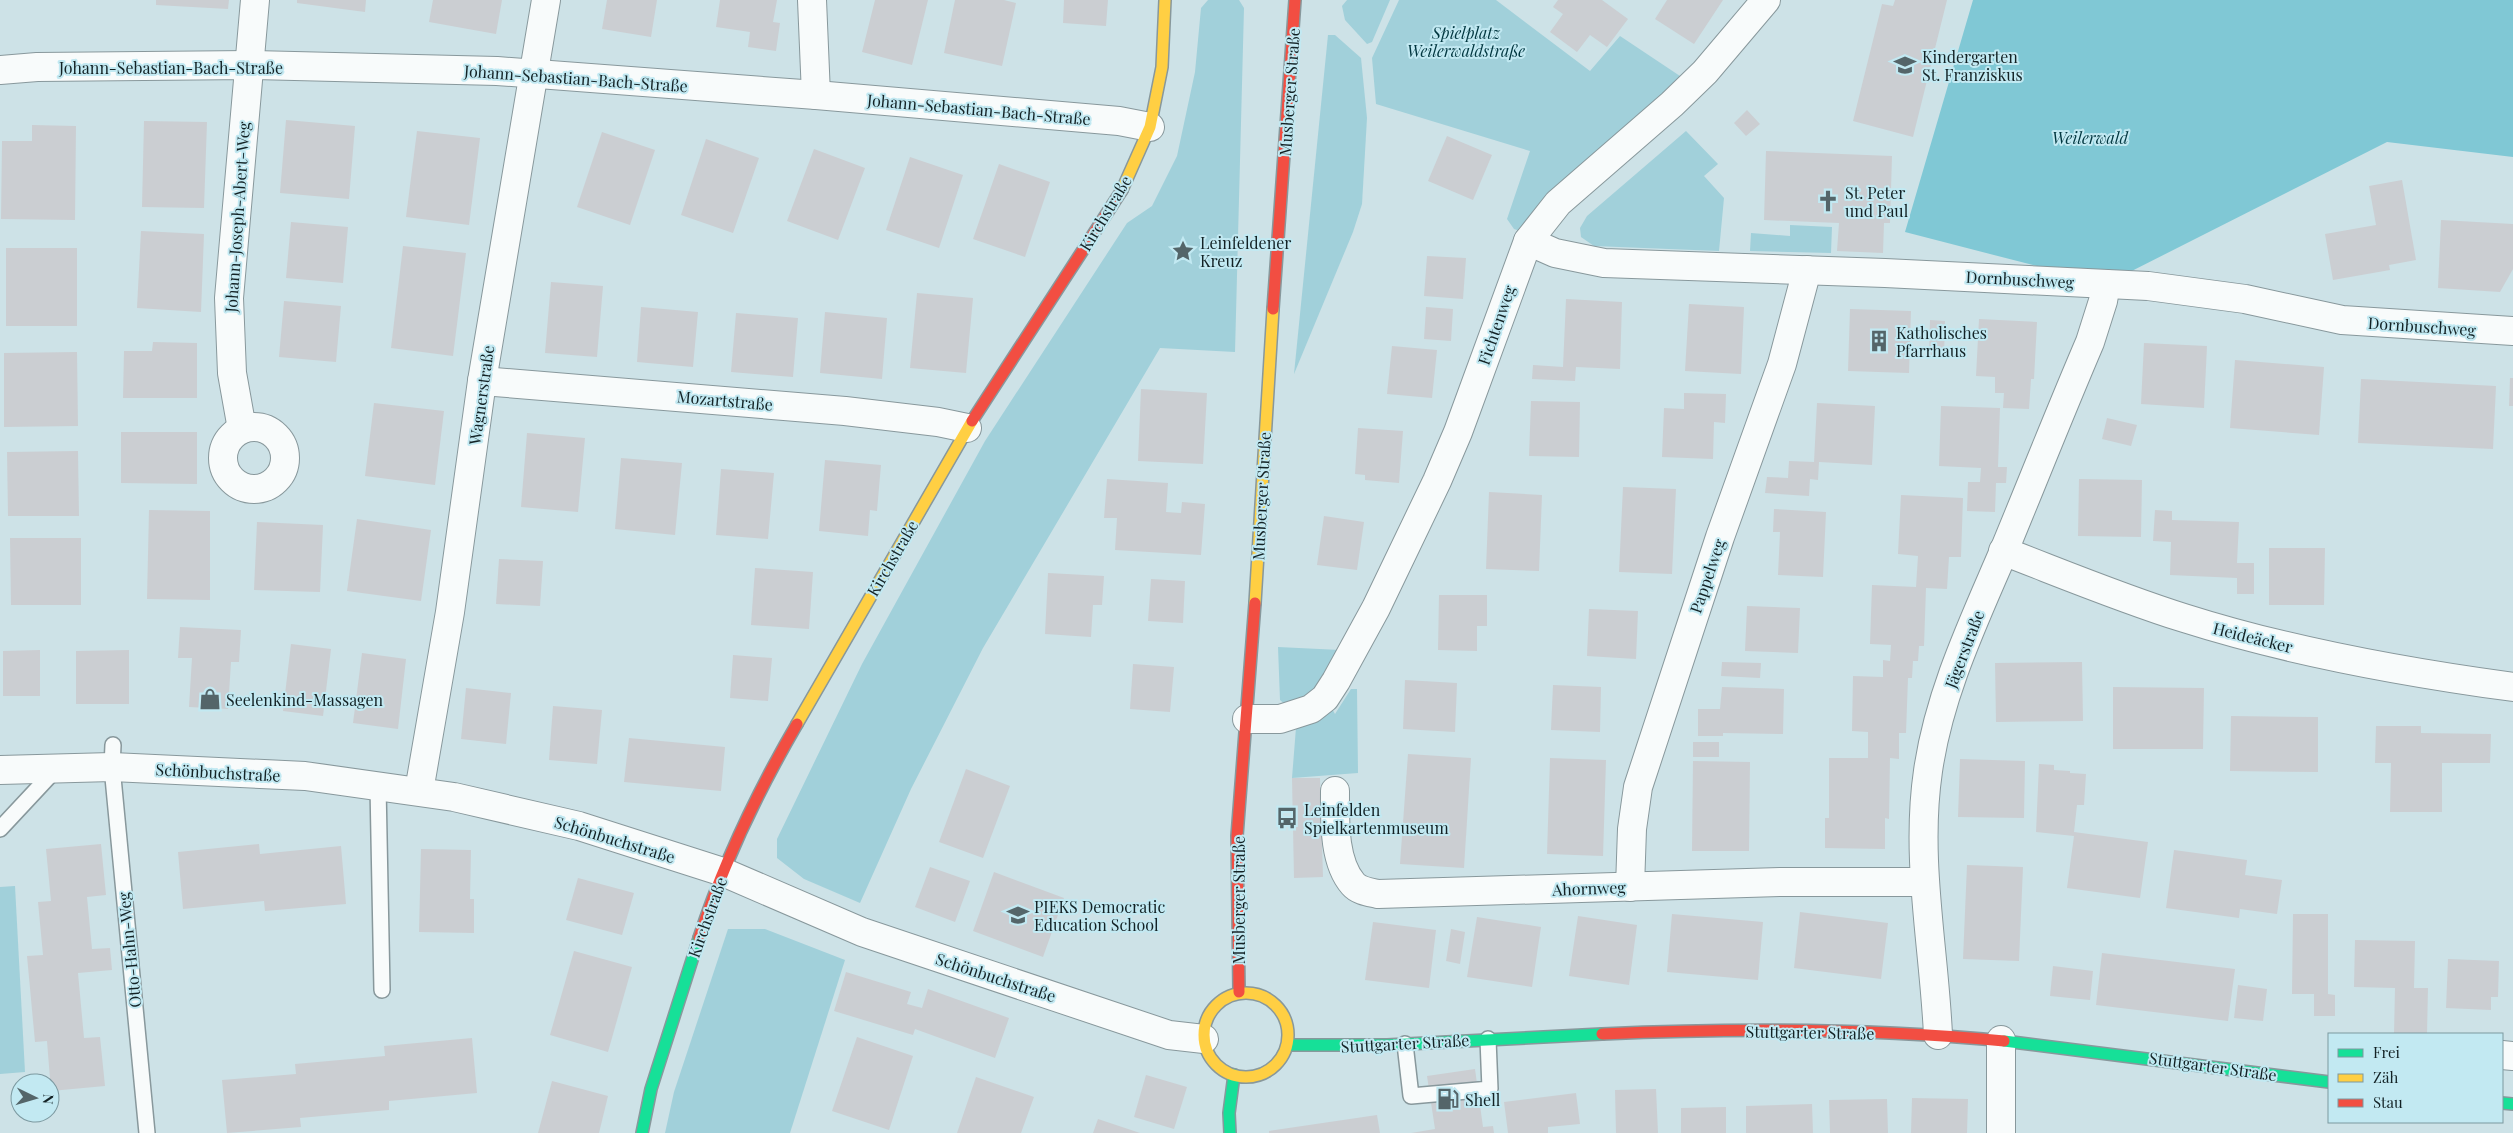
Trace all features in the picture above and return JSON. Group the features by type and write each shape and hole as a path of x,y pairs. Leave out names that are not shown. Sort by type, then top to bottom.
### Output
{"main road":[{"name":"Kirchstraße","path":"642,1133 654,1079 702,929 723,872 777,759 967,428 1124,187 1150,127 1162,67 1165,0"},
{"name":"Musberger Straße","path":"1239,992 1237,836 1295,0"},
{"path":"1239,992 1256,993 1272,1000 1283,1012 1288,1028 1288,1045 1282,1058 1273,1068 1261,1075 1248,1077 1234,1076 1213,1062 1207,1051 1204,1039 1204,1026 1213,1009 1227,996 1239,992"},
{"name":"Stuttgarter Straße","path":"1288,1045 1332,1047 1730,1031 1838,1030 2001,1040 2129,1054 2328,1082"},
{"path":"1230,1133 1229,1114 1234,1076"}],"street":[{"name":"Johann-Joseph-Abert-Weg","path":"242,429 232,373 229,298 255,0"},
{"name":"Wagnerstraße","path":"420,791 450,612 482,381 546,0"},
{"path":"812,0 816,95"},
{"name":"Fichtenweg","path":"1246,719 1280,719 1311,710 1325,698 1376,608 1416,527 1458,432 1528,241 1558,203 1705,72 1766,0"},
{"name":"Johann-Sebastian-Bach-Straße","path":"0,70 37,67 250,65 497,71 816,95 1118,122 1150,127"},
{"name":"Dornbuschweg","path":"1528,241 1555,253 1604,263 1807,270 2148,286 2245,299 2342,320 2513,331"},
{"name":"Pappelweg","path":"1630,887 1632,829 1638,787 1720,537 1782,364 1807,270"},
{"name":"Jägerstraße","path":"1938,1035 1924,882 1924,806 1934,739 1952,678 2090,342 2103,302 2106,284"},
{"name":"Mozartstraße","path":"482,381 845,410 938,422 967,428"},
{"name":"Heideäcker","path":"2003,551 2148,606 2228,631 2371,664 2513,687"},
{"name":"Schönbuchstraße","path":"0,770 56,769 112,756 305,776 420,791 579,826 723,872 862,932 1169,1035 1204,1039"},
{"name":"Ahornweg","path":"1334,792 1341,858 1353,884 1364,891 1396,894 1780,882 1924,882"},
{"path":"2001,1040 2001,1133"}],"lane":[{"name":"Otto-Hahn-Weg","path":"112,756 147,1133"},
{"path":"0,829 56,769"},
{"path":"378,786 382,990"},
{"path":"1405,1044 1411,1096 1490,1089 1488,1040"}],"green space":[{"path":"1208,0 1239,0 1244,8 1235,352 1160,348 983,648 911,789 860,903 804,879 777,858 777,839 862,664 985,441 1127,223 1152,206 1177,156 1195,72 1201,8"},
{"path":"1347,0 1390,0 1372,42 1367,44 1345,20 1342,6"},
{"name":"Spielplatz Weilerwaldstraße","path":"1399,0 1496,0 1590,71 1620,36 1686,80 1520,231 1514,229 1507,219 1530,151 1376,104 1372,58"},
{"name":"Weilerwald","path":"1973,0 2513,0 2513,157 2387,142 2106,284 1905,232"},
{"path":"1328,35 1335,35 1361,58 1367,118 1362,204 1353,232 1294,374"},
{"path":"1686,131 1718,164 1704,176 1724,198 1719,251 1594,246 1581,237 1580,228 1587,216"},
{"path":"1790,225 1832,227 1831,253 1750,251 1751,233 1790,236"},
{"path":"1278,647 1340,650 1320,688 1335,714 1351,689 1357,689 1358,773 1292,778 1297,715 1280,700"},
{"path":"15,886 25,1072 0,1074 0,887"},
{"path":"728,929 765,929 845,960 790,1133 665,1133 674,1092"}],"building":[{"path":"156,0 229,0 228,9 156,5"},
{"path":"297,0 366,0 365,12 297,3"},
{"path":"433,0 502,0 496,34 429,22"},
{"path":"607,0 657,0 651,37 602,29"},
{"path":"720,0 777,0 773,22 780,23 776,51 748,47 750,32 716,27"},
{"path":"875,0 928,0 912,65 862,52"},
{"path":"955,0 1004,0 1016,3 1002,66 944,53"},
{"path":"1064,0 1108,0 1106,26 1063,23"},
{"path":"1558,0 1602,0 1628,19 1607,47 1590,35 1577,52 1550,32 1563,14 1553,7"},
{"path":"1667,0 1723,0 1694,44 1655,19"},
{"path":"1895,0 1947,0 1913,137 1853,121 1882,4 1893,6"},
{"path":"1747,110 1760,124 1746,136 1734,123"},
{"path":"286,120 355,126 349,199 280,193"},
{"path":"144,121 207,122 204,208 142,207"},
{"path":"32,125 76,126 75,220 1,219 2,141 32,141"},
{"path":"417,131 480,138 469,225 406,217"},
{"path":"602,132 655,150 630,225 577,207"},
{"path":"1447,136 1492,155 1473,200 1428,181"},
{"path":"706,139 759,158 733,233 681,215"},
{"path":"814,149 865,168 838,240 787,221"},
{"name":"St. Peter und Paul","path":"1766,151 1892,156 1890,223 1884,223 1883,253 1837,251 1839,223 1764,220"},
{"path":"910,157 963,175 939,248 886,230"},
{"path":"999,164 1050,182 1025,257 973,239"},
{"path":"2402,180 2416,260 2389,265 2390,270 2333,280 2325,234 2376,225 2369,186"},
{"path":"2441,220 2513,224 2513,269 2500,292 2438,288"},
{"path":"291,222 348,227 343,283 286,278"},
{"path":"141,231 204,234 201,312 137,308"},
{"path":"403,246 466,253 453,356 391,348"},
{"path":"6,248 77,248 77,326 6,326"},
{"path":"1427,256 1466,258 1463,299 1424,296"},
{"path":"551,282 603,286 597,357 545,353"},
{"path":"917,293 973,298 966,373 910,368"},
{"path":"1566,299 1622,302 1620,369 1576,367 1575,381 1532,379 1533,365 1563,367"},
{"path":"284,301 341,306 336,362 279,357"},
{"path":"1689,304 1744,307 1741,374 1685,371"},
{"path":"641,307 698,312 693,367 637,362"},
{"path":"1426,307 1453,309 1451,341 1424,339"},
{"name":"Katholisches Pfarrhaus","path":"1850,309 1911,311 1909,373 1848,371"},
{"path":"825,312 887,318 882,379 820,373"},
{"path":"736,313 798,318 793,377 731,372"},
{"path":"1979,319 2037,322 2034,379 2031,379 2029,409 2003,408 2004,393 1995,393 1995,377 1976,376"},
{"path":"1930,320 1945,321 1944,357 1929,357"},
{"path":"153,342 197,343 197,398 123,398 124,351 152,351"},
{"path":"2144,343 2207,346 2204,408 2141,404"},
{"path":"1392,346 1437,350 1432,398 1387,394"},
{"path":"77,352 78,426 4,427 4,353"},
{"path":"2235,360 2324,367 2319,435 2230,428"},
{"path":"2510,378 2513,378 2513,406 2509,406"},
{"path":"2361,379 2496,386 2493,449 2358,443"},
{"path":"1141,389 1207,393 1203,464 1138,461"},
{"path":"1684,393 1726,394 1725,423 1714,422 1713,459 1662,457 1664,408 1684,409"},
{"path":"1531,401 1580,402 1579,457 1529,456"},
{"path":"374,403 444,411 435,485 365,476"},
{"path":"1817,403 1875,406 1872,465 1819,462 1818,480 1810,479 1809,496 1765,493 1767,477 1788,478 1789,461 1814,462"},
{"path":"1941,406 2000,408 1998,467 2007,467 2006,483 1996,483 1995,512 1967,511 1968,482 1980,482 1981,468 1939,466"},
{"path":"2107,418 2137,425 2131,446 2102,439"},
{"path":"1358,428 1403,431 1399,483 1365,480 1365,475 1355,474"},
{"path":"121,432 197,432 197,484 121,483"},
{"path":"527,433 585,438 578,512 521,507"},
{"path":"78,451 79,516 8,516 7,452"},
{"path":"621,458 682,463 675,535 615,529"},
{"path":"825,460 881,465 877,511 870,510 868,536 819,531"},
{"path":"721,469 774,473 768,539 716,535"},
{"path":"1107,479 1168,483 1166,512 1181,513 1182,502 1205,504 1201,555 1115,550 1117,518 1104,518"},
{"path":"2079,479 2142,480 2141,537 2078,536"},
{"path":"1623,487 1676,489 1672,574 1619,572"},
{"path":"1489,492 1542,495 1539,571 1486,569"},
{"path":"1901,495 1963,498 1961,557 1949,557 1947,589 1926,588 1924,646 1919,646 1918,661 1913,661 1912,678 1908,678 1906,733 1899,733 1899,759 1890,758 1889,819 1885,818 1885,849 1825,848 1825,818 1829,818 1829,758 1868,758 1868,732 1852,731 1853,676 1883,677 1883,660 1890,661 1891,645 1870,644 1872,585 1916,587 1918,556 1898,554"},
{"path":"1774,509 1826,512 1823,577 1778,575 1780,532 1773,532"},
{"path":"149,510 210,511 210,600 147,599"},
{"path":"2155,510 2172,511 2172,520 2239,522 2237,563 2254,563 2254,594 2237,594 2237,578 2170,575 2171,542 2153,541"},
{"path":"1324,516 1364,522 1357,570 1317,565"},
{"path":"357,519 431,530 421,601 347,591"},
{"path":"257,522 323,525 320,592 254,590"},
{"path":"10,538 81,538 81,605 11,605"},
{"path":"2269,548 2325,548 2324,605 2269,605"},
{"path":"499,559 543,561 540,606 496,604"},
{"path":"755,568 813,572 809,629 751,625"},
{"path":"1048,573 1104,576 1102,605 1093,605 1091,637 1045,634"},
{"path":"1151,579 1185,581 1183,623 1148,621"},
{"path":"1439,595 1487,595 1487,626 1477,626 1477,651 1438,650"},
{"path":"1747,606 1800,608 1798,653 1745,651"},
{"path":"1589,609 1638,611 1636,659 1587,656"},
{"path":"180,627 241,630 239,662 231,662 228,709 189,707 192,658 178,658"},
{"path":"291,644 331,649 323,716 283,711"},
{"path":"40,650 40,696 3,696 3,651"},
{"path":"129,650 129,704 76,704 76,651"},
{"path":"362,653 406,659 398,729 353,723"},
{"path":"733,655 772,658 768,701 730,698"},
{"path":"1722,662 1761,663 1760,678 1721,676"},
{"path":"2082,662 2083,721 1996,722 1995,663"},
{"path":"1133,664 1174,667 1170,712 1130,709"},
{"path":"1405,680 1457,683 1455,732 1403,729"},
{"path":"1553,685 1601,687 1600,732 1551,730"},
{"path":"1722,687 1784,689 1783,734 1723,733 1723,736 1698,736 1698,709 1720,709"},
{"path":"2113,687 2204,688 2203,749 2113,749"},
{"path":"466,688 511,693 506,744 461,739"},
{"path":"553,706 602,710 597,764 549,760"},
{"path":"2231,716 2318,717 2318,772 2230,771"},
{"path":"2376,726 2421,726 2421,733 2491,734 2490,763 2442,763 2442,812 2390,812 2391,763 2375,763"},
{"path":"629,738 725,747 721,791 624,782"},
{"path":"1693,742 1719,742 1719,757 1693,757"},
{"path":"1408,754 1471,758 1464,868 1400,864"},
{"path":"1550,758 1606,760 1603,856 1547,854"},
{"path":"1960,759 2025,761 2024,818 1958,817"},
{"path":"1693,761 1750,762 1749,851 1692,851"},
{"path":"2039,764 2054,765 2054,770 2086,774 2084,805 2077,805 2074,832 2148,842 2140,898 2067,888 2074,836 2036,832"},
{"path":"966,769 1010,786 983,858 939,842"},
{"path":"1292,778 1320,778 1323,877 1294,878"},
{"path":"101,844 106,895 87,897 92,949 110,948 112,970 78,973 84,1038 100,1037 105,1086 60,1090 60,1073 50,1073 47,1041 35,1042 27,956 43,955 38,902 51,901 46,849"},
{"path":"259,844 260,854 341,846 346,904 265,911 264,901 183,909 178,852"},
{"path":"421,849 471,850 470,899 474,899 474,933 419,932"},
{"path":"2174,850 2247,860 2245,875 2282,880 2277,914 2240,909 2239,918 2166,908"},
{"path":"1967,865 2023,867 2019,961 1963,959"},
{"path":"930,867 970,881 955,922 915,907"},
{"path":"994,872 1064,898 1043,957 973,931"},
{"path":"578,878 634,893 622,935 566,920"},
{"path":"1800,912 1888,923 1881,979 1794,968"},
{"path":"1672,914 1763,922 1758,980 1667,972"},
{"path":"2293,914 2328,914 2328,994 2335,995 2335,1016 2314,1016 2314,994 2292,994"},
{"path":"1578,916 1637,925 1629,985 1569,976"},
{"path":"1477,917 1541,927 1532,987 1467,977"},
{"path":"1373,922 1436,930 1429,988 1365,980"},
{"path":"1451,929 1465,932 1460,964 1446,961"},
{"path":"2355,940 2415,941 2414,988 2428,988 2427,1033 2394,1033 2395,988 2354,987"},
{"path":"574,951 632,967 608,1052 550,1035"},
{"path":"2102,953 2235,969 2228,1021 2096,1005"},
{"path":"2448,959 2499,961 2498,997 2491,997 2491,1010 2446,1008"},
{"path":"2053,966 2093,971 2090,1000 2050,996"},
{"path":"846,972 911,992 907,1004 922,1008 928,989 1009,1018 995,1058 915,1029 913,1035 834,1011"},
{"path":"2238,985 2267,989 2263,1021 2234,1018"},
{"path":"857,1037 913,1056 889,1130 832,1111"},
{"path":"472,1038 477,1093 389,1101 389,1110 300,1118 301,1127 227,1133 222,1080 296,1074 295,1064 385,1056 384,1046"},
{"path":"1475,1069 1483,1127 1493,1126 1494,1133 1411,1133 1435,1129 1427,1076"},
{"path":"1146,1075 1187,1087 1174,1129 1134,1117"},
{"path":"976,1077 1034,1097 1021,1133 957,1133"},
{"path":"552,1081 608,1096 599,1133 538,1133"},
{"path":"1656,1089 1658,1133 1616,1133 1615,1090"},
{"path":"1576,1093 1580,1124 1548,1127 1548,1133 1508,1133 1504,1102"},
{"path":"1912,1098 1968,1099 1967,1133 1911,1133"},
{"path":"1887,1099 1888,1133 1830,1133 1829,1100"},
{"path":"1812,1104 1813,1133 1746,1133 1746,1106"},
{"path":"1726,1107 1726,1133 1681,1133 1681,1108"},
{"path":"1377,1115 1380,1133 1269,1133 1269,1131"},
{"path":"1098,1119 1140,1133 1093,1133"}],"traffic: fast":[{"path":"642,1133 651,1089 699,938"},
{"path":"1288,1045 1387,1045 1602,1034"},
{"path":"2004,1041 2328,1082"},
{"path":"1230,1133 1229,1113 1234,1075"},
{"path":"2503,1103 2513,1104"}],"traffic: slow":[{"path":"1122,190 1150,127 1162,67 1165,0"},
{"path":"1255,603 1273,309"},
{"path":"797,724 972,421"},
{"path":"1238,993 1254,993 1270,1000 1281,1011 1288,1027 1288,1035 1285,1051 1276,1065 1270,1070 1254,1077 1238,1077 1222,1070 1211,1059 1204,1043 1204,1027 1211,1011 1222,1000 1238,993"}],"traffic: jam":[{"path":"1273,309 1295,0"},
{"path":"972,421 1122,190"},
{"path":"1239,992 1237,836 1255,603"},
{"path":"699,938 742,828 797,724"},
{"path":"1602,1034 1803,1030 1853,1031 2004,1041"}],"place":[{"name":"Kindergarten St. Franziskus","path":"1905,65"},
{"name":"St. Peter und Paul","path":"1828,201"},
{"name":"Leinfeldener Kreuz","path":"1183,251"},
{"name":"Katholisches Pfarrhaus","path":"1879,341"},
{"name":"Seelenkind-Massagen","path":"210,699"},
{"name":"Leinfelden Spielkartenmuseum","path":"1287,818"},
{"name":"PIEKS Democratic Education School","path":"1018,915"},
{"name":"Shell","path":"1448,1099"}]}
